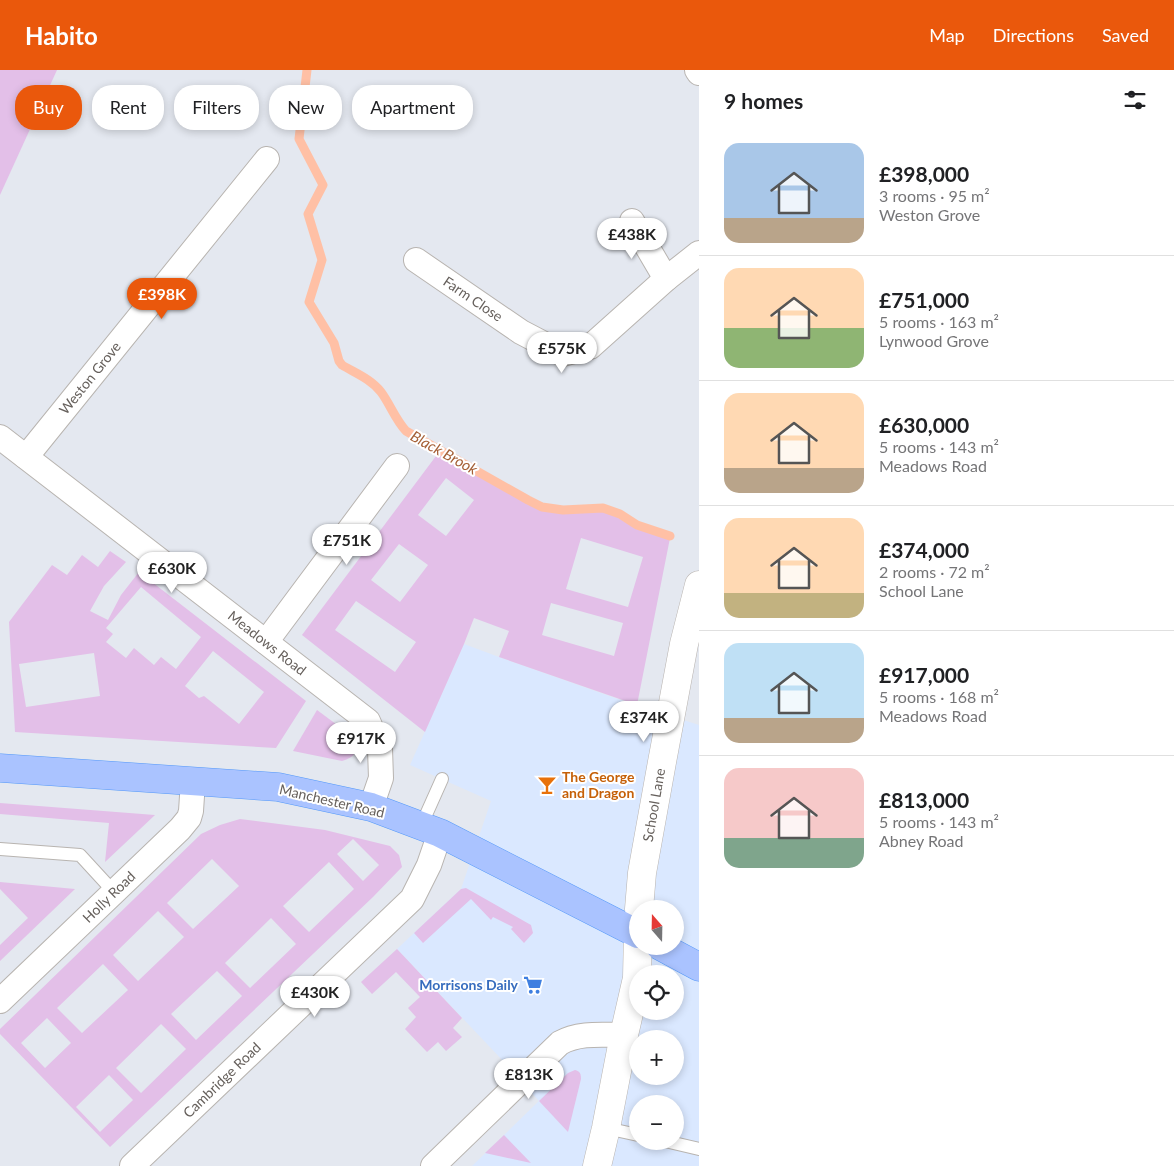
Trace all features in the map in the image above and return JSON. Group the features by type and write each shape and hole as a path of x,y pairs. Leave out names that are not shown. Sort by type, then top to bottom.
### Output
{"main road":[{"name":"School Lane","path":"640,900 646,846 692,646 699,585"},
{"name":"Manchester Road","path":"0,768 278,787 371,807 431,830 629,929"},
{"path":"597,1166 637,978 637,955"},
{"path":"677,955 699,967"}],"street":[{"name":"Weston Grove","path":"26,457 267,159"},
{"path":"632,221 666,279"},
{"name":"Farm Close","path":"416,260 521,332 563,354 590,347 666,279 699,253"},
{"name":"Meadows Road","path":"0,437 368,721 380,749 381,778 371,807"},
{"path":"266,642 397,466"},
{"name":"Holly Road","path":"0,1001 180,829 189,818 191,811 193,781"},
{"name":"Cambridge Road","path":"132,1166 412,899 430,865 431,830"},
{"path":"433,1166 560,1044 577,1036 624,1034"}],"lane":[{"path":"431,830 442,779"},
{"path":"0,849 80,855 114,892"},
{"path":"606,1128 629,1133"},
{"path":"684,1145 699,1149"}],"shaded area":[{"path":"0,70 57,70 50,85 15,85 15,130 30,130 0,195"},
{"path":"439,452 526,502 541,508 562,512 603,510 619,517 636,528 670,538 637,705 499,657 509,631 474,618 425,732 302,635","holes":["446,478 474,500 446,536 418,515","581,538 643,557 628,607 566,589","399,544 428,565 400,602 371,580","356,601 416,642 395,672 335,630","551,603 623,623 614,656 542,635"]},
{"path":"110,551 126,562 104,586 90,611 108,620 121,595 139,572 306,701 276,748 15,732 9,622 52,565 67,575 82,555 98,567","holes":["141,587 201,637 176,669 161,657 154,665 134,648 126,658 106,642 113,634 106,628","213,651 264,692 239,724 204,696 199,698 185,686","94,653 100,696 26,707 19,664"]},
{"path":"464,644 615,698 699,725 699,1166 472,1166 539,1101 397,949 461,889 491,801 410,765"},
{"path":"317,710 356,739 356,751 353,756 342,761 293,751"},
{"path":"0,803 155,815 105,862 109,823 0,814"},
{"path":"240,819 325,830 390,846 399,855 402,867 373,897 110,1147 0,1034 0,1029 201,834 220,825","holes":["353,839 379,865 363,881 337,854","212,859 239,886 193,929 167,903","329,862 354,889 309,932 283,906","158,911 184,937 138,981 113,955","271,918 296,944 250,988 225,963","103,964 128,990 82,1033 57,1008","217,971 242,996 196,1040 171,1014","47,1018 71,1043 45,1068 21,1043","161,1024 186,1049 141,1093 116,1068","109,1075 133,1100 100,1132 76,1107"]},
{"path":"0,882 75,889 0,961 0,945 28,918 0,889"},
{"path":"466,888 531,925 533,933 524,943 511,929 513,927 493,917 491,920 471,899 423,943 414,933 461,889"},
{"path":"397,949 462,1018 453,1028 462,1037 446,1051 438,1042 427,1052 405,1029 416,1017 408,1008 420,997 396,972 372,994 361,982"},
{"path":"575,1070 580,1073 581,1079 568,1132 539,1101 568,1073"},
{"path":"504,1135 531,1163 485,1153"}],"waterway":[{"name":"Black Brook","path":"307,70 299,139 323,185 308,214 322,260 309,302 334,343 342,365 377,387 406,431 528,500 542,507 563,510 603,508 620,514 637,525 670,536"}],"place":[{"name":"The George and Dragon","path":"547,785"},
{"name":"Morrisons Daily","path":"533,985"}]}
